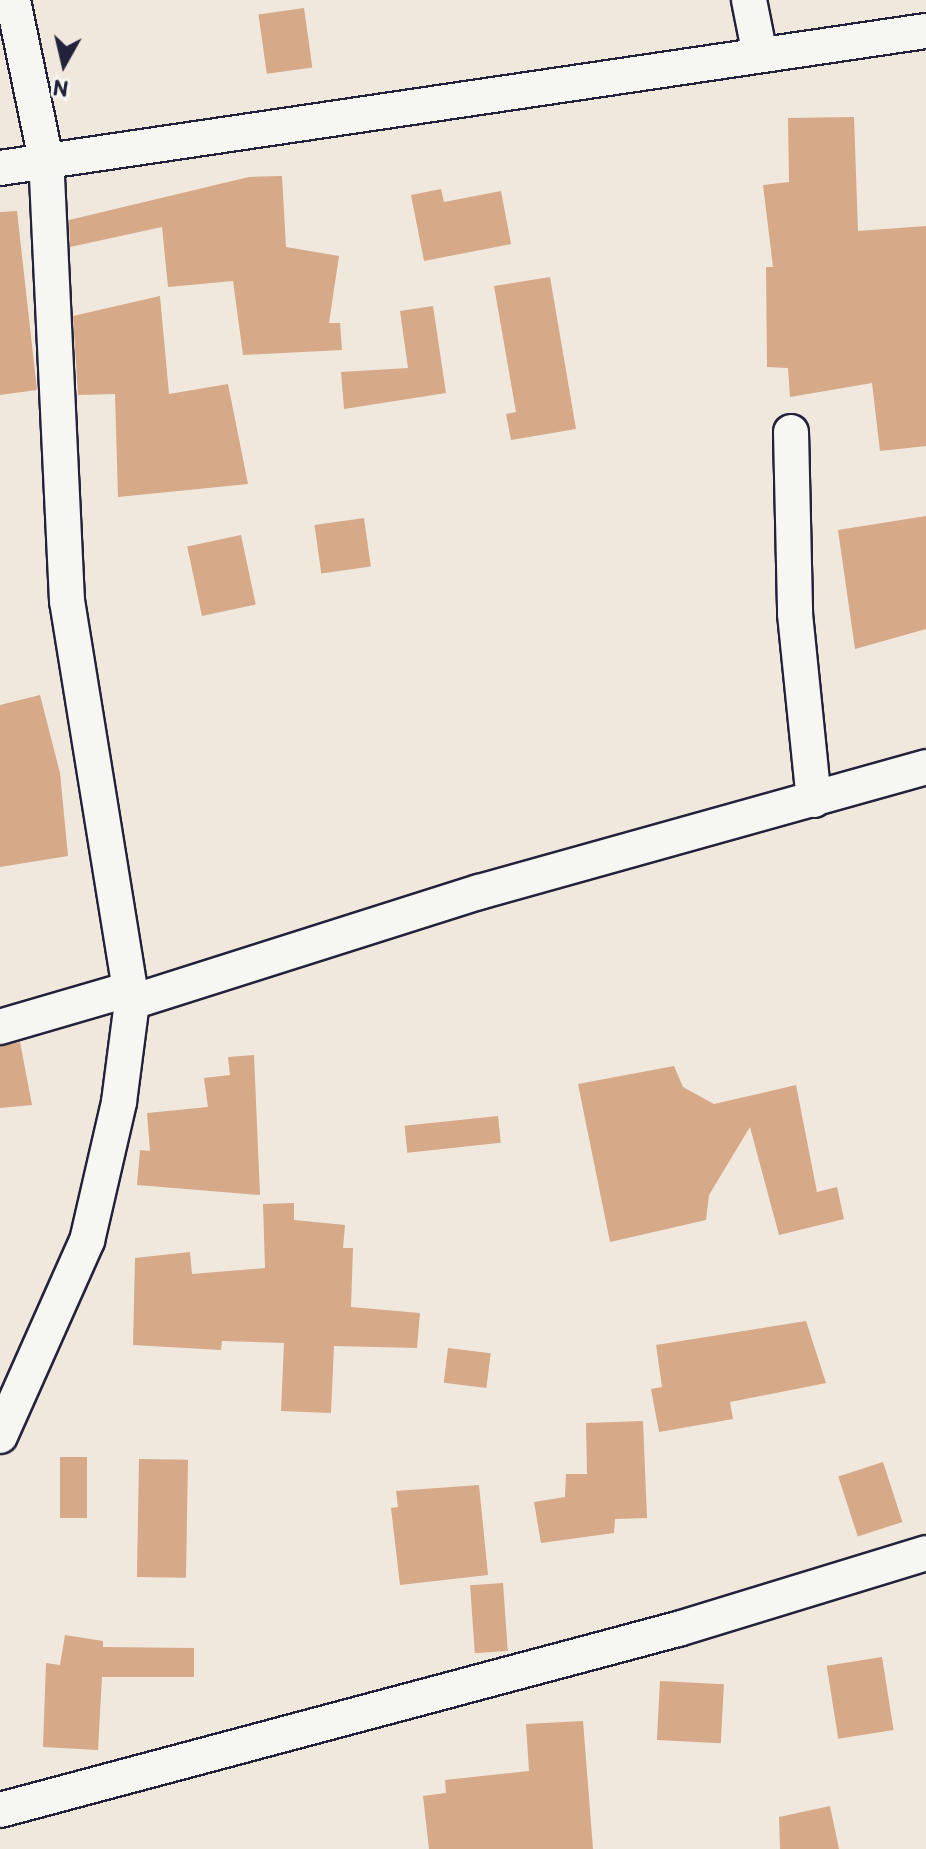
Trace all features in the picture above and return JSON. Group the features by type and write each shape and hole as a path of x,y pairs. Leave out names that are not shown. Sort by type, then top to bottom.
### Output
{"street":[{"path":"0,1436 87,1241 131,995 67,601 46,160 13,0"},
{"path":"749,0 760,55"},
{"path":"0,168 926,31"},
{"path":"791,432 795,614 814,800"},
{"path":"0,1027 131,995 479,892 926,767"},
{"path":"0,1810 678,1629 926,1553"}],"building":[{"path":"304,8 312,67 267,74 258,14"},
{"path":"854,117 858,231 926,226 926,446 880,451 872,383 790,397 788,368 767,367 766,267 773,267 763,185 789,182 788,118"},
{"path":"282,176 286,247 339,256 329,323 340,323 342,350 243,355 233,281 168,287 162,227 70,247 69,220 249,177"},
{"path":"441,189 444,202 501,191 511,244 424,261 411,195"},
{"path":"17,211 37,390 0,395 0,212"},
{"path":"550,277 576,429 511,440 506,414 516,412 494,286"},
{"path":"160,296 169,394 228,384 248,484 118,497 115,394 78,395 73,316"},
{"path":"433,306 446,393 344,409 341,372 408,368 400,311"},
{"path":"926,516 926,629 855,649 838,530"},
{"path":"364,518 371,567 321,573 314,525"},
{"path":"241,535 256,604 202,616 187,546"},
{"path":"40,695 60,773 68,856 0,867 0,705"},
{"path":"20,1042 32,1105 0,1108 0,1046"},
{"path":"254,1055 260,1195 137,1185 140,1150 150,1151 147,1113 208,1107 204,1078 230,1075 228,1057"},
{"path":"674,1066 683,1087 714,1104 796,1085 817,1192 837,1187 844,1219 779,1235 750,1127 709,1195 706,1220 610,1242 578,1084"},
{"path":"498,1116 501,1143 407,1153 405,1126"},
{"path":"294,1203 294,1220 345,1225 343,1248 353,1248 351,1307 420,1313 417,1348 334,1346 331,1413 281,1411 284,1343 222,1341 221,1350 133,1345 135,1258 190,1252 192,1274 265,1268 263,1204"},
{"path":"806,1321 826,1383 730,1402 733,1419 659,1432 651,1389 662,1387 656,1345"},
{"path":"448,1348 491,1353 486,1388 444,1383"},
{"path":"643,1421 647,1518 615,1519 614,1533 541,1543 534,1502 565,1497 566,1474 587,1474 586,1423"},
{"path":"60,1457 87,1457 87,1518 60,1518"},
{"path":"139,1459 188,1460 186,1578 137,1577"},
{"path":"883,1462 902,1522 858,1536 838,1477"},
{"path":"479,1485 488,1575 400,1585 391,1508 398,1507 396,1491"},
{"path":"503,1583 508,1651 475,1653 470,1585"},
{"path":"65,1635 103,1641 103,1647 194,1648 194,1677 102,1677 98,1750 43,1747 46,1663 60,1665"},
{"path":"882,1657 894,1730 838,1739 827,1666"},
{"path":"660,1681 724,1684 721,1743 657,1740"},
{"path":"583,1721 593,1849 429,1849 423,1796 446,1793 445,1780 529,1771 526,1724"},
{"path":"830,1806 839,1849 780,1849 779,1817"}]}
